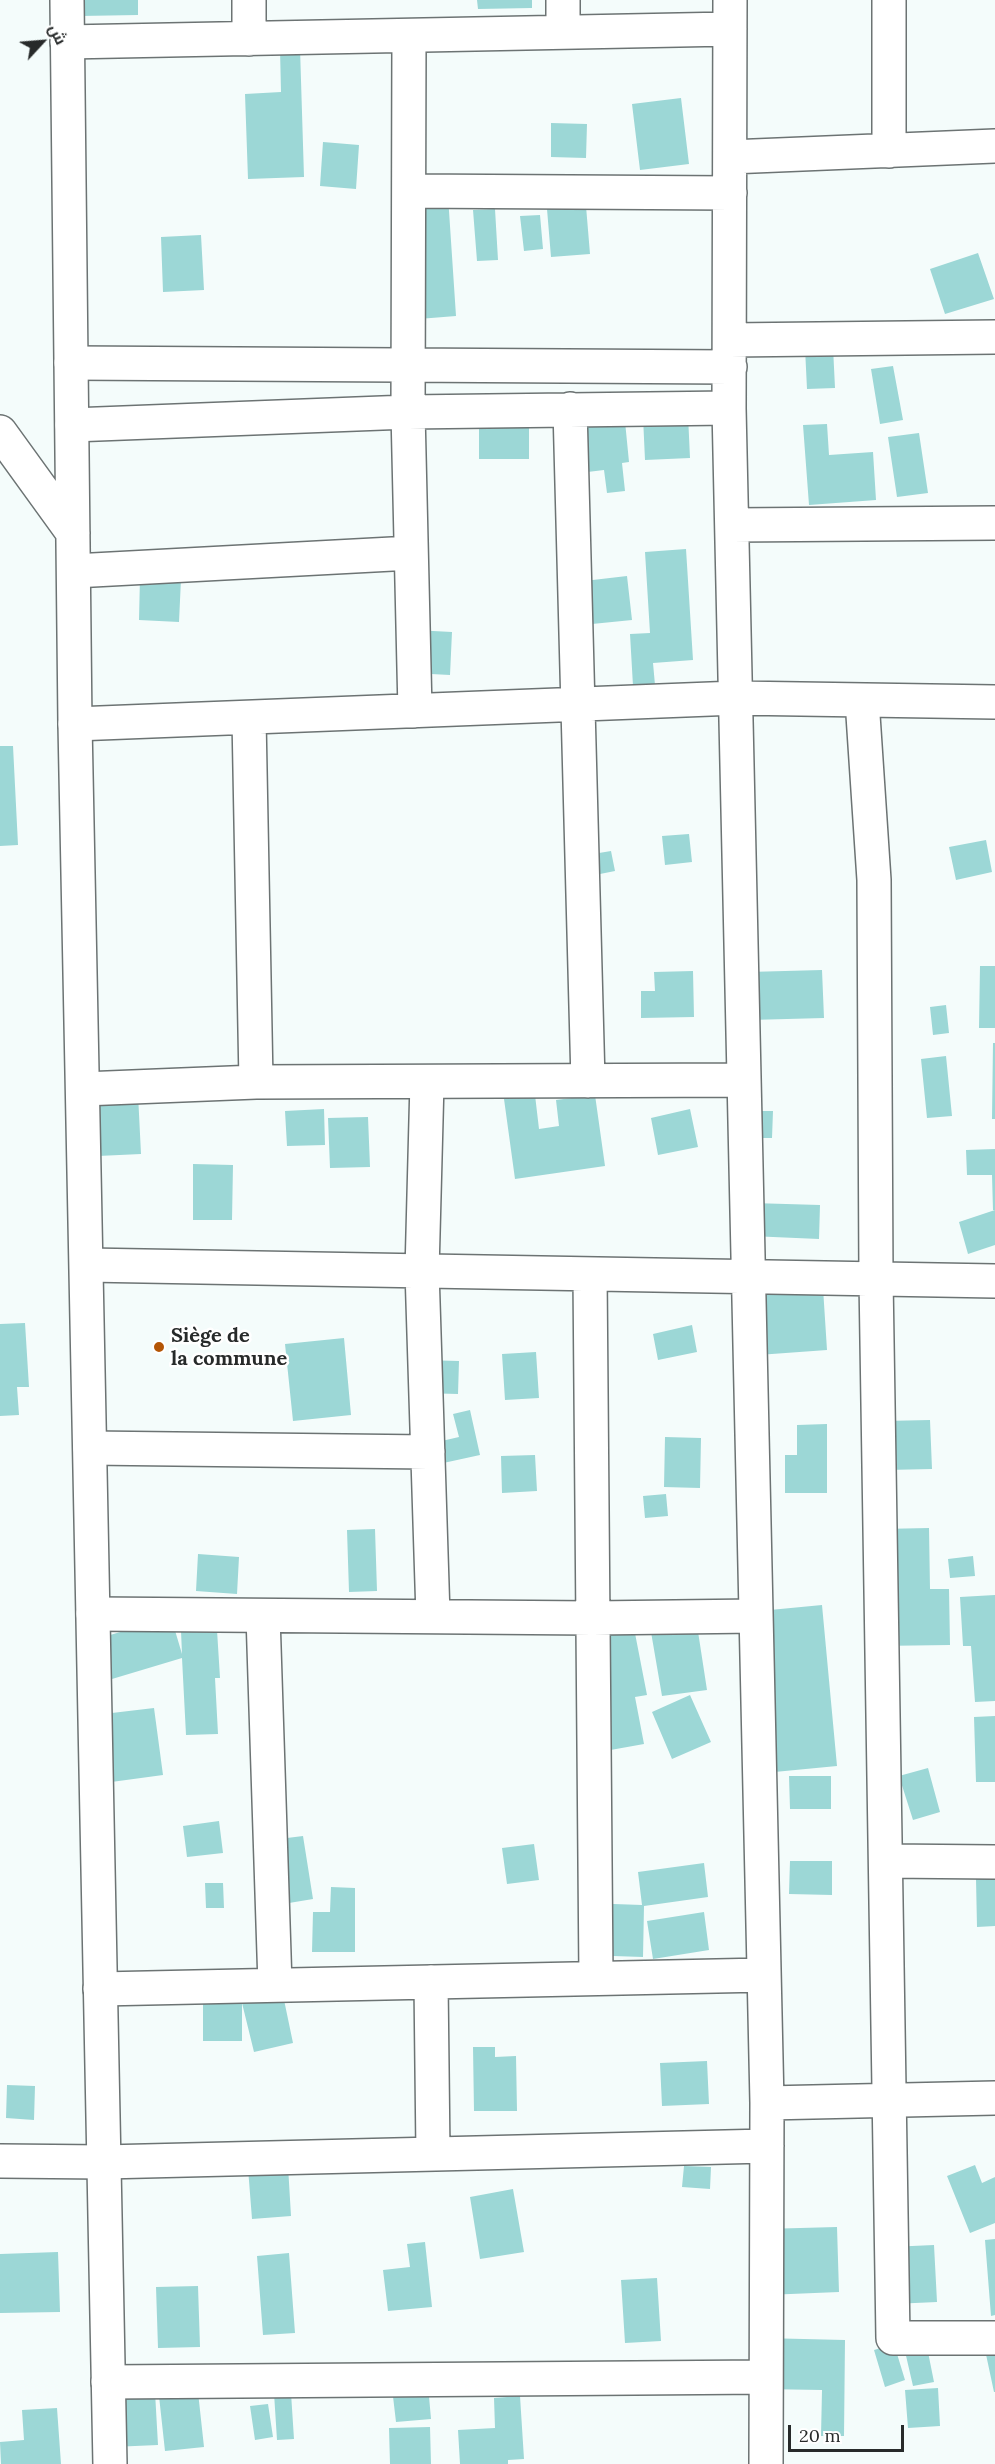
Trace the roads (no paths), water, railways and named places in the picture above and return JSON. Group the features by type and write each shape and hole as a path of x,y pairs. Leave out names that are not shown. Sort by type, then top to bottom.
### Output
{"street":[{"path":"67,0 75,724 110,2464"},
{"path":"249,0 249,39"},
{"path":"563,0 563,32"},
{"path":"889,0 889,150"},
{"path":"67,42 563,32 730,14 729,408 767,2103 766,2464"},
{"path":"409,36 408,412 415,711"},
{"path":"730,157 995,146"},
{"path":"409,191 730,193"},
{"path":"71,363 408,365 730,354 995,337"},
{"path":"72,425 408,412 729,408"},
{"path":"570,410 588,1082"},
{"path":"0,432 73,533"},
{"path":"732,525 995,522"},
{"path":"74,571 411,553"},
{"path":"75,724 736,698 995,702"},
{"path":"861,700 874,880 876,1279 893,2338 995,2338"},
{"path":"249,718 256,1082"},
{"path":"83,1089 256,1082 744,1080"},
{"path":"427,1082 422,1271 433,1616"},
{"path":"87,1265 995,1281"},
{"path":"590,1274 596,1978"},
{"path":"90,1448 428,1452"},
{"path":"93,1614 593,1618 756,1616"},
{"path":"263,1616 275,1985"},
{"path":"886,1861 995,1862"},
{"path":"100,1989 764,1974"},
{"path":"431,1982 433,2154"},
{"path":"767,2103 995,2098"},
{"path":"0,2161 104,2162 767,2146"},
{"path":"108,2382 766,2377"}],"place":[{"name":"Siège de la commune","path":"159,1347"}]}
